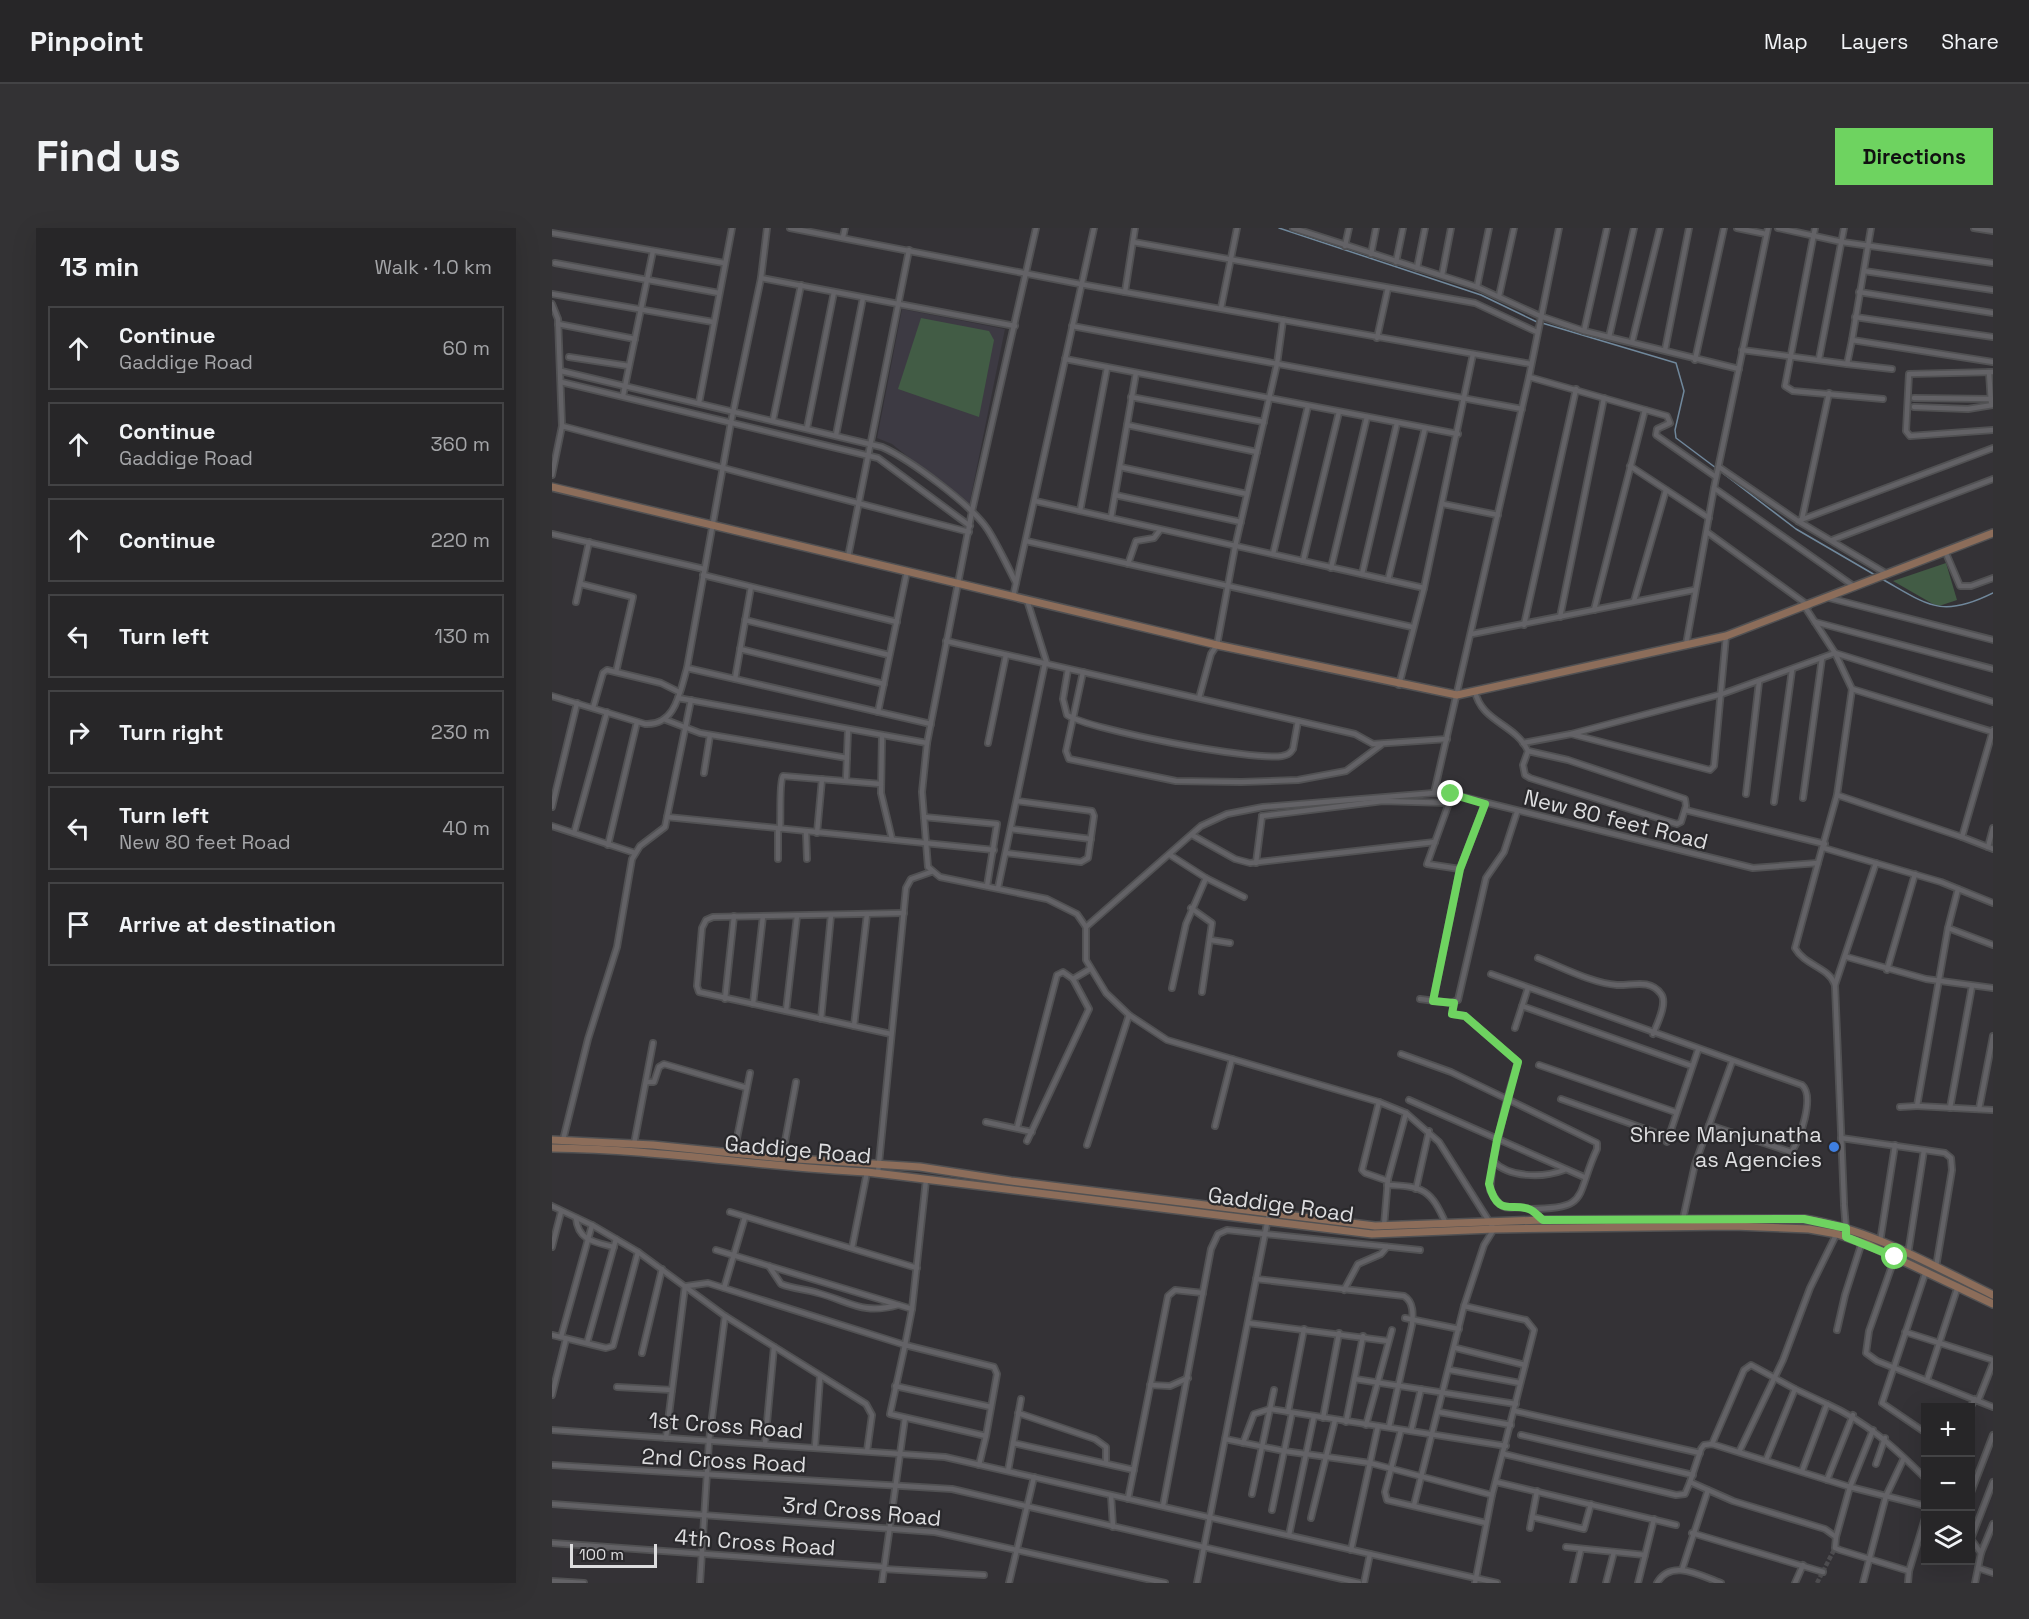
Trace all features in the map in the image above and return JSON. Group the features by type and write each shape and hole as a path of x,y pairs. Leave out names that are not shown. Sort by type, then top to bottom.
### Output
{"main road":[{"path":"552,487 1217,645 1399,685 1457,695 1686,647 1725,636 1993,533"},
{"name":"Gaddige Road","path":"552,1140 634,1144 782,1158 879,1163 1269,1217 1372,1234 1543,1220 1789,1218 1841,1229 1880,1242 1993,1295"},
{"name":"Gaddige Road","path":"552,1148 669,1154 797,1168 878,1173 1269,1217 1384,1226 1446,1224 1841,1229"},
{"name":"Gaddige Road","path":"1841,1229 1846,1237 1926,1271 1993,1304"}],"street":[{"path":"699,402 732,228"},
{"path":"666,720 687,668 722,468 761,278 767,228"},
{"path":"790,228 1080,284 1531,364"},
{"path":"843,237 845,228"},
{"path":"931,872 926,843 922,780 927,743 972,511 1036,229 1028,228"},
{"path":"1013,597 1094,228"},
{"path":"1125,292 1136,228"},
{"path":"1221,308 1237,228"},
{"path":"1293,228 1477,287 1540,316 1584,331 1739,369"},
{"path":"1314,234 1315,228"},
{"path":"1345,246 1349,228"},
{"path":"1371,254 1376,228"},
{"path":"1396,262 1403,228"},
{"path":"1417,268 1425,228"},
{"path":"1442,275 1451,228"},
{"path":"1477,287 1489,228"},
{"path":"1499,296 1514,228"},
{"path":"1434,793 1522,409 1559,228"},
{"path":"1584,331 1607,228"},
{"path":"1609,337 1634,228"},
{"path":"1632,342 1660,228"},
{"path":"1665,350 1689,228"},
{"path":"1695,360 1724,228"},
{"path":"1686,647 1694,590 1716,477 1767,231 1737,228"},
{"path":"1778,228 1842,242 1993,263"},
{"path":"1815,228 1786,388 1883,399"},
{"path":"1819,359 1844,228"},
{"path":"1847,363 1871,228"},
{"path":"1974,228 1993,231"},
{"path":"552,233 724,263"},
{"path":"1132,242 1474,303 1537,332"},
{"path":"848,557 909,250"},
{"path":"623,396 653,251"},
{"path":"555,263 719,293"},
{"path":"1864,271 1993,290"},
{"path":"761,278 1015,326"},
{"path":"773,420 801,285"},
{"path":"1377,338 1388,288"},
{"path":"807,428 834,292"},
{"path":"1859,292 1993,313"},
{"path":"552,294 713,322"},
{"path":"836,435 863,298"},
{"path":"552,304 558,324 562,426 552,475"},
{"path":"1855,317 1993,337"},
{"path":"1199,698 1211,654 1217,645 1230,586 1235,547 1277,364 1283,320"},
{"path":"558,324 635,339"},
{"path":"1072,326 1522,409"},
{"path":"1852,340 1993,362"},
{"path":"1742,350 1892,369"},
{"path":"1399,685 1443,504 1473,354"},
{"path":"569,357 629,366"},
{"path":"1065,359 1458,434"},
{"path":"1080,511 1107,368"},
{"path":"561,371 871,443 896,455 972,511 987,529 1017,583"},
{"path":"1914,407 1960,409 1992,405 1990,399 1991,372 1909,374 1906,434 1993,430"},
{"path":"1111,518 1136,373"},
{"path":"1529,377 1667,416 1670,423 1657,429 1656,435 1716,477"},
{"path":"561,382 868,455 886,462 970,526"},
{"path":"1524,625 1576,389"},
{"path":"1800,520 1830,393"},
{"path":"1131,397 1264,422"},
{"path":"1560,617 1604,398"},
{"path":"1914,398 1990,399"},
{"path":"1921,398 1921,408"},
{"path":"1960,399 1960,409"},
{"path":"1273,554 1308,406"},
{"path":"1594,610 1645,410"},
{"path":"1303,561 1339,412"},
{"path":"1331,568 1367,417"},
{"path":"1362,574 1397,423"},
{"path":"1127,424 1257,452"},
{"path":"562,426 969,532"},
{"path":"1388,580 1425,428"},
{"path":"1800,520 1993,448"},
{"path":"1630,466 1709,518"},
{"path":"1120,467 1247,494"},
{"path":"1719,467 1887,574"},
{"path":"1832,540 1993,480"},
{"path":"1714,488 1855,587"},
{"path":"1634,602 1666,490"},
{"path":"1115,495 1241,522"},
{"path":"1035,501 1424,588"},
{"path":"1443,504 1498,515"},
{"path":"1128,564 1136,541 1154,538 1160,530"},
{"path":"1707,532 1807,606 1835,653 1852,689 1837,795 1795,948 1807,962 1831,976 1835,985 1844,1204 1841,1229 1810,1288 1774,1376 1739,1452"},
{"path":"552,534 704,569"},
{"path":"576,602 590,542"},
{"path":"1026,542 1412,627"},
{"path":"1945,551 1960,586 1966,588 1993,578"},
{"path":"878,712 907,571"},
{"path":"703,575 897,622"},
{"path":"580,584 633,597 616,672"},
{"path":"735,679 751,586"},
{"path":"1472,634 1694,590"},
{"path":"1828,598 1993,640"},
{"path":"998,888 1046,664 1027,600"},
{"path":"745,620 889,655"},
{"path":"1815,622 1993,669"},
{"path":"1571,734 1710,770 1714,766 1722,694 1725,636"},
{"path":"946,641 1355,734 1368,742 1382,744 1447,739"},
{"path":"740,649 884,684"},
{"path":"1524,743 1571,734 1722,694 1835,653 1993,702"},
{"path":"988,743 1006,655"},
{"path":"1803,798 1822,658"},
{"path":"687,668 931,724"},
{"path":"1068,669 1063,705 1067,715 1073,719 1226,753 1278,757 1292,752 1298,721"},
{"path":"593,708 603,673 608,670 661,683 678,695 692,700 927,743"},
{"path":"1774,802 1792,670"},
{"path":"1083,672 1066,751 1067,758 1176,781 1241,782 1331,776 1346,771 1382,744"},
{"path":"1746,794 1759,682"},
{"path":"1852,689 1993,731 1962,837"},
{"path":"1475,691 1481,709 1524,743 1528,751 1523,765 1526,775 1530,778 1677,824 1682,822 1685,799 1568,760 1528,751"},
{"path":"552,696 637,722 651,724 666,720 710,735 847,758"},
{"path":"563,1140 588,1039 617,947 634,853 662,831 692,700"},
{"path":"552,807 577,703"},
{"path":"574,833 607,712"},
{"path":"608,845 637,722"},
{"path":"846,781 848,730"},
{"path":"704,773 710,735"},
{"path":"882,736 881,784 892,839"},
{"path":"778,859 781,778 881,784"},
{"path":"817,833 822,779"},
{"name":"New 80 feet Road","path":"1086,927 1201,826 1227,814 1263,807 1434,793 1451,794 1753,868 1818,863"},
{"path":"1451,794 1426,864 1460,869"},
{"path":"1837,795 1990,848 1993,828"},
{"path":"1006,853 1084,862 1088,858 1094,816 1092,811 1017,801"},
{"path":"1262,816 1383,801 1449,803"},
{"path":"1433,1001 1460,869 1485,804"},
{"path":"1256,862 1263,807"},
{"path":"1685,810 1824,846 1915,874 1993,903"},
{"path":"1401,1054 1451,1072 1507,1099 1594,1140 1597,1149 1584,1177 1581,1194 1572,1205 1564,1208 1507,1209 1496,1200 1489,1184 1497,1140 1507,1099 1518,1062 1465,1016 1452,1014 1454,1003 1458,1000 1486,878 1504,852 1517,812"},
{"path":"667,817 994,850"},
{"path":"924,817 996,824 998,827 987,886"},
{"path":"552,826 634,853"},
{"path":"1011,829 1091,839"},
{"path":"806,832 807,859"},
{"path":"1192,835 1235,859 1256,862 1435,842"},
{"path":"1170,855 1206,878 1244,897"},
{"path":"1835,985 1847,957 1876,863"},
{"path":"878,1173 908,882 916,876 931,872 940,877 998,888 1064,905 1077,914 1086,927 1085,951 1090,969 1107,993 1129,1015 1167,1040 1378,1102 1406,1113 1439,1142 1492,1225 1464,1306 1456,1348 1414,1505"},
{"path":"1887,970 1915,874"},
{"path":"1172,988 1191,908 1206,878"},
{"path":"1917,1106 1948,928 1958,889"},
{"path":"1191,908 1212,923 1202,992"},
{"path":"891,1034 703,994 698,990 702,928 708,918 734,916 904,913"},
{"path":"854,1026 867,914"},
{"path":"821,1019 831,915"},
{"path":"725,999 734,916"},
{"path":"753,1004 763,916"},
{"path":"786,1011 797,916"},
{"path":"1948,928 1993,945"},
{"path":"1210,940 1230,943"},
{"path":"1847,957 1887,970 1938,981 1993,988"},
{"path":"1538,958 1611,983 1640,983 1657,990 1661,994 1663,1003 1653,1034"},
{"path":"1073,979 1090,969"},
{"path":"1017,1128 1057,975 1063,972 1073,979 1089,1009 1027,1142"},
{"path":"1491,974 1806,1088 1808,1108 1793,1150 1785,1153 1709,1125"},
{"path":"1950,1108 1972,986"},
{"path":"1515,1028 1528,988"},
{"path":"1420,999 1454,1003"},
{"path":"1522,1006 1692,1066"},
{"path":"1087,1145 1129,1015"},
{"path":"1979,1109 1993,1036"},
{"path":"634,1144 653,1043"},
{"path":"1561,1099 1667,1139 1698,1050"},
{"path":"1215,1126 1232,1059"},
{"path":"1683,1219 1695,1164 1732,1062"},
{"path":"646,1082 654,1082 659,1067 663,1064 747,1088"},
{"path":"1539,1065 1675,1112"},
{"path":"734,1153 750,1073"},
{"path":"782,1158 796,1083"},
{"path":"1409,1100 1584,1177"},
{"path":"1378,1102 1362,1170 1387,1183 1416,1189 1436,1200 1446,1224"},
{"path":"1900,1107 1993,1110"},
{"path":"1384,1226 1387,1183 1406,1113"},
{"path":"986,1122 1032,1132"},
{"path":"1416,1189 1429,1131"},
{"path":"1841,1138 1944,1153 1951,1158 1952,1164 1936,1267"},
{"path":"1880,1242 1895,1145"},
{"path":"1908,1254 1924,1150"},
{"path":"1493,1161 1499,1168 1511,1172 1529,1174 1564,1169"},
{"path":"852,1248 867,1172"},
{"path":"926,1180 912,1309 889,1412 905,1418 986,1436"},
{"path":"552,1206 592,1225 638,1252 725,1316 870,1407 872,1415 867,1451"},
{"path":"1530,1209 1543,1220"},
{"path":"552,1247 561,1212"},
{"path":"730,1212 917,1268"},
{"path":"724,1288 745,1217"},
{"path":"1197,1583 1269,1217"},
{"path":"576,1218 578,1231 588,1240 614,1247"},
{"path":"552,1395 592,1225"},
{"path":"1163,1506 1211,1249 1218,1234 1224,1230 1420,1251"},
{"path":"587,1343 616,1239"},
{"path":"1837,1330 1845,1295 1862,1242"},
{"path":"1344,1290 1358,1264 1381,1254 1387,1247"},
{"path":"716,1250 912,1309"},
{"path":"552,1335 606,1348 613,1346 638,1252"},
{"path":"1895,1257 1865,1349 1870,1358 1993,1407"},
{"path":"769,1266 781,1284 829,1296 862,1310 880,1310 898,1305"},
{"path":"642,1353 662,1269"},
{"path":"1921,1430 1883,1406 1926,1271"},
{"path":"1256,1279 1404,1296 1411,1303 1413,1319 1389,1427"},
{"path":"685,1286 695,1287 708,1283 905,1345 994,1367 997,1374 979,1465"},
{"path":"666,1438 685,1286"},
{"path":"1927,1380 1958,1286"},
{"path":"1128,1499 1168,1296 1175,1290 1203,1293"},
{"path":"1464,1306 1530,1323 1534,1334 1492,1495 1476,1581"},
{"path":"700,1583 710,1441 725,1316"},
{"path":"1405,1318 1459,1329"},
{"path":"1248,1323 1388,1341"},
{"path":"1272,1510 1304,1329"},
{"path":"1366,1425 1392,1330"},
{"path":"1905,1332 1993,1361 1975,1403"},
{"path":"1323,1418 1339,1333"},
{"path":"1346,1422 1363,1336"},
{"path":"765,1444 774,1347"},
{"path":"1456,1348 1525,1365"},
{"path":"1712,1444 1721,1418 1746,1367 1758,1367 1795,1389 1853,1415 1885,1438 1921,1474"},
{"path":"1450,1370 1520,1383"},
{"path":"815,1447 820,1377"},
{"path":"1150,1385 1170,1386 1188,1377"},
{"path":"1355,1379 1516,1404"},
{"path":"895,1386 991,1407"},
{"path":"617,1387 672,1390"},
{"path":"1411,1431 1421,1389"},
{"path":"1766,1460 1795,1389"},
{"path":"1252,1494 1274,1390"},
{"path":"1008,1471 1021,1399"},
{"path":"1802,1471 1827,1404"},
{"path":"1243,1443 1254,1414 1270,1409 1506,1446"},
{"path":"1515,1411 1700,1454"},
{"path":"1439,1412 1511,1425"},
{"path":"1018,1413 1095,1439 1106,1447 1106,1463"},
{"path":"1827,1480 1853,1415"},
{"path":"1289,1535 1314,1416"},
{"path":"882,1583 898,1454 905,1418"},
{"path":"1311,1518 1335,1420"},
{"path":"1351,1550 1378,1426"},
{"name":"1st Cross Road","path":"552,1430 945,1457 1289,1535 1476,1581 1497,1583"},
{"path":"1401,1430 1386,1498 1486,1523"},
{"path":"1873,1430 1850,1487 1835,1548 1909,1571"},
{"path":"1975,1483 1993,1435"},
{"path":"1521,1436 1693,1475"},
{"path":"1875,1464 1885,1438"},
{"path":"1225,1439 1284,1451 1370,1463 1492,1495"},
{"path":"1013,1443 1134,1470"},
{"path":"1504,1454 1676,1495 1685,1494 1704,1445 1712,1444 1850,1487 1921,1505"},
{"path":"1863,1583 1886,1496 1904,1458"},
{"name":"2nd Cross Road","path":"552,1465 952,1489 1359,1583"},
{"path":"1009,1583 1034,1477"},
{"path":"1496,1482 1676,1524"},
{"path":"1690,1482 1825,1529 1836,1537"},
{"path":"1981,1552 1971,1539 1993,1482"},
{"path":"1682,1570 1692,1533 1708,1490"},
{"path":"1530,1528 1537,1491"},
{"path":"1111,1495 1113,1527"},
{"name":"3rd Cross Road","path":"552,1504 888,1529 964,1537 1140,1580 1165,1583"},
{"path":"1532,1517 1582,1530 1585,1527 1591,1504"},
{"path":"1638,1583 1654,1519"},
{"path":"1975,1583 1981,1552 1992,1527"},
{"path":"1911,1582 1909,1571 1921,1531"},
{"path":"1692,1533 1823,1572"},
{"name":"4th Cross Road","path":"552,1543 984,1575"},
{"path":"1566,1547 1645,1555"},
{"path":"1573,1583 1581,1549"},
{"path":"1606,1583 1614,1552"},
{"path":"1364,1583 1370,1554"},
{"path":"1975,1563 1993,1573"},
{"path":"1795,1583 1803,1566"},
{"path":"1657,1583 1666,1573 1682,1570 1721,1583"},
{"path":"552,1581 584,1583"}],"shaded area":[{"path":"902,309 1005,329 969,506 892,444 877,438"}],"green space":[{"path":"921,318 989,331 994,340 979,417 898,389"},
{"path":"1946,563 1957,600 1939,606 1893,581"}],"waterway":[{"path":"1279,228 1481,295 1537,322"},
{"path":"1542,323 1676,363 1684,391 1675,430 1676,438 1716,468"},
{"path":"1720,471 1796,529 1875,575"},
{"path":"1882,579 1911,596 1935,606 1960,605 1993,593"}],"tunnel":[{"path":"1817,1583 1835,1548"}],"place":[{"name":"Shree Manjunatha as Agencies","path":"1834,1147"}],"route":[{"path":"1451,794 1485,804 1460,869 1433,1001 1454,1003 1452,1014 1465,1016 1486,1037 1518,1062 1497,1140 1489,1184 1496,1200 1507,1209 1530,1209 1543,1220 1804,1219 1846,1228 1846,1237 1895,1257"}]}
